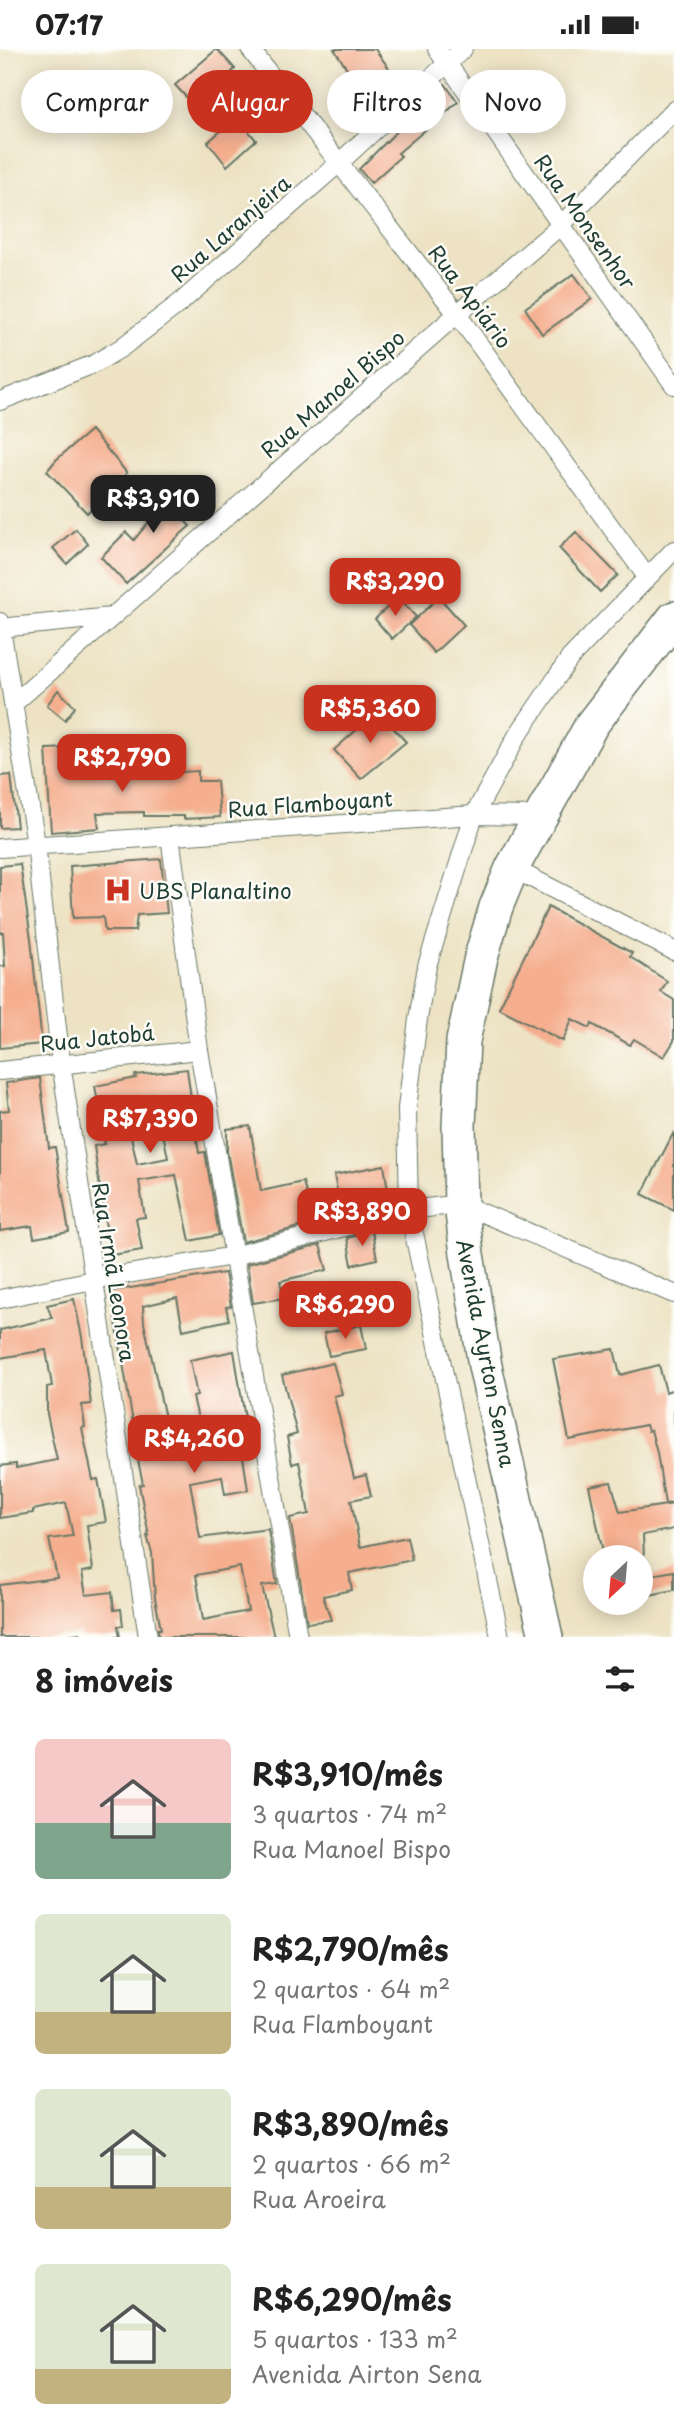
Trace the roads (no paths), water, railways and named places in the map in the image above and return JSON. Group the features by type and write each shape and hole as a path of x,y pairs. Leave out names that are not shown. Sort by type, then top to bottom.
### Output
{"highway":[{"name":"Avenida Ayrton Senna","path":"546,1637 485,1366 474,1303 461,1204 458,1126 463,1041 481,957 496,907 512,868 598,715 668,636"}],"street":[{"name":"Rua Apiário","path":"250,49 457,314 647,577"},
{"name":"Rua Laranjeira","path":"0,401 93,364 121,348 181,302 339,163 442,56 463,49"},
{"name":"Rua Monsenhor","path":"442,56 674,385"},
{"name":"Rua Manoel Bispo","path":"13,704 560,226 674,110"},
{"path":"499,1637 409,1210 407,1108 418,1019 427,966 474,815 517,736 570,658 674,550"},
{"path":"0,626 112,617"},
{"name":"Rua Irmã Leonora","path":"0,626 36,844 61,1063 148,1637"},
{"name":"Rua Flamboyant","path":"0,848 474,815 539,816"},
{"path":"170,835 199,1050 298,1637"},
{"path":"512,868 674,951"},
{"name":"Rua Jatobá","path":"0,1070 199,1050"},
{"path":"0,1299 233,1256 409,1210 461,1204 674,1294"}],"place":[{"name":"UBS Planaltino","path":"118,890"}]}
